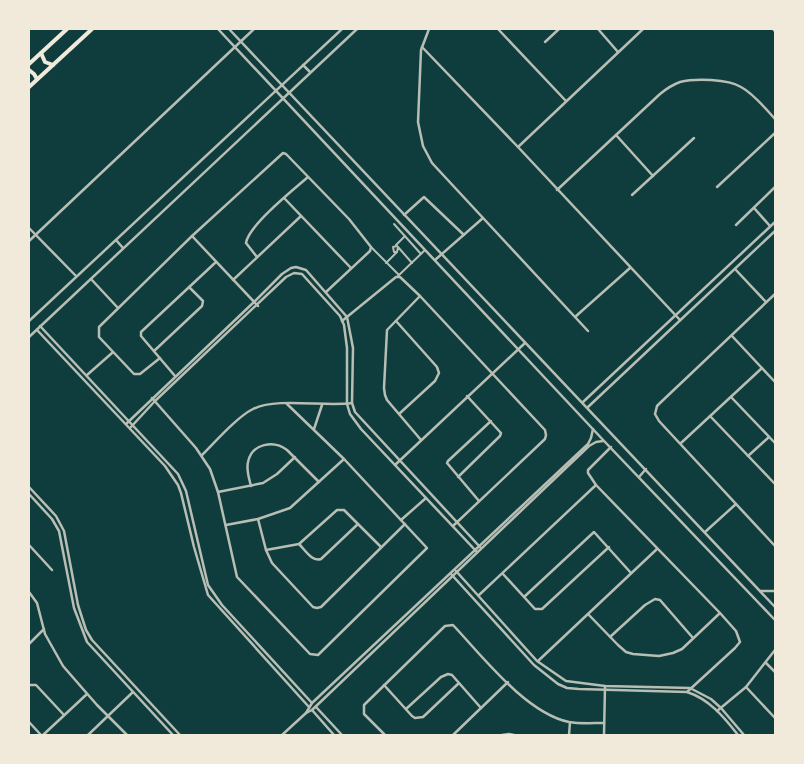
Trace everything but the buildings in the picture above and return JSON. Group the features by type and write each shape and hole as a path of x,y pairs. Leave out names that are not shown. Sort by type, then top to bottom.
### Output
{"highway":[{"path":"29,64 67,29"},
{"path":"29,87 92,29"},
{"path":"41,53 45,62 52,66"},
{"path":"29,70 37,79"}],"street":[{"path":"218,29 604,442 639,476 775,620"},
{"path":"229,29 775,607"},
{"path":"29,240 254,29"},
{"path":"29,321 342,29"},
{"path":"29,337 357,29"},
{"path":"429,29 422,47 418,122 423,146 432,163 588,330"},
{"path":"498,29 566,101"},
{"path":"545,42 559,29"},
{"path":"598,29 618,52"},
{"path":"518,147 643,29"},
{"path":"422,47 680,320"},
{"path":"303,65 310,72"},
{"path":"556,190 660,94 672,86 685,81 719,81 740,86 750,93 775,119"},
{"path":"717,187 775,133"},
{"path":"616,135 653,176"},
{"path":"632,195 694,138"},
{"path":"160,358 136,375 112,353 99,337 98,327 192,236 282,154 286,154 349,219 371,247 398,276 420,296 545,430 545,439 453,526"},
{"path":"257,257 246,243 248,234 308,177"},
{"path":"736,224 775,187"},
{"path":"404,215 424,197 464,235"},
{"path":"284,198 351,268"},
{"path":"754,208 770,226"},
{"path":"233,280 301,216"},
{"path":"435,260 484,218"},
{"path":"583,402 775,222"},
{"path":"394,224 421,254"},
{"path":"29,228 76,276"},
{"path":"588,407 775,231"},
{"path":"192,236 258,306"},
{"path":"397,252 393,251 395,246 404,236"},
{"path":"115,239 123,248"},
{"path":"395,246 412,262"},
{"path":"322,295 370,251 371,247"},
{"path":"386,263 397,252 398,248"},
{"path":"342,321 398,276 425,250"},
{"path":"178,379 141,336 141,332 216,262"},
{"path":"126,424 282,274 296,267 306,270 347,317 353,348 352,403 360,418 480,547"},
{"path":"575,317 630,268"},
{"path":"735,269 766,302"},
{"path":"130,428 155,401 258,306 286,277 294,273 302,274 322,295 342,321 348,348 347,404 350,414 360,429 476,551"},
{"path":"91,279 118,308"},
{"path":"154,351 202,306 202,301 189,287"},
{"path":"775,294 657,406 655,414 680,444 775,546"},
{"path":"420,296 388,327 386,332 384,388 387,400 421,440"},
{"path":"395,321 437,367 439,373 434,381 399,414"},
{"path":"40,326 178,474 186,491 208,586 215,597 342,735"},
{"path":"37,330 165,466 178,485 185,505 194,547 208,595 334,735"},
{"path":"731,335 775,382"},
{"path":"395,465 526,342"},
{"path":"87,375 112,353"},
{"path":"680,444 762,368"},
{"path":"595,391 600,396"},
{"path":"458,477 501,433 468,396"},
{"path":"731,397 775,444"},
{"path":"152,398 202,455 210,469 218,492 237,577 310,654 314,655 318,654 427,549 344,459 287,404"},
{"path":"202,455 248,412 264,405 352,403"},
{"path":"314,430 322,405"},
{"path":"710,416 775,484"},
{"path":"479,501 448,466 448,461 491,421"},
{"path":"282,735 306,713 312,710 455,570 588,444 592,438 593,429"},
{"path":"748,456 769,436"},
{"path":"480,547 589,446 596,442 604,442"},
{"path":"251,486 248,463 251,456 257,450 271,443 287,450 319,482"},
{"path":"611,448 588,470 588,474 596,485 720,613 736,631 740,642 687,692"},
{"path":"218,492 251,486 270,480 295,457"},
{"path":"226,525 258,519 290,508 344,459"},
{"path":"639,476 646,469"},
{"path":"479,595 596,485"},
{"path":"29,487 58,520 65,535 77,599 84,624 92,640 180,735"},
{"path":"29,494 55,523 60,536 74,608 84,635 91,647 173,735"},
{"path":"401,520 426,498"},
{"path":"40,506 44,502"},
{"path":"705,532 736,504"},
{"path":"266,550 300,544 337,510 344,510 381,547"},
{"path":"258,519 266,550 275,568 313,607 317,608 321,607 405,524"},
{"path":"300,544 314,560 321,559 358,524"},
{"path":"524,596 594,532 631,573"},
{"path":"29,545 52,570"},
{"path":"194,547 198,546"},
{"path":"503,573 535,608 539,609 546,607 609,547"},
{"path":"534,664 657,549"},
{"path":"455,570 537,661 566,681 605,686 690,688 703,694 721,708 744,735"},
{"path":"735,577 741,571"},
{"path":"306,713 312,703 451,574"},
{"path":"451,574 549,678 567,688 604,691 687,692 704,700 738,735"},
{"path":"760,591 775,591"},
{"path":"29,592 39,606 44,629 63,666 127,735"},
{"path":"610,636 645,605 655,599 660,600 693,638"},
{"path":"588,613 626,652 659,656 678,652 720,613"},
{"path":"385,735 364,714 364,705 445,626 450,624 538,709 546,714 570,722 604,723"},
{"path":"29,644 44,629"},
{"path":"717,712 746,687 775,650"},
{"path":"104,661 107,658"},
{"path":"766,663 775,672"},
{"path":"406,709 441,676 448,674 452,675 481,708"},
{"path":"453,735 508,682"},
{"path":"384,685 415,718 424,716 459,683"},
{"path":"29,686 36,685 64,715"},
{"path":"604,735 605,686"},
{"path":"746,687 775,718"},
{"path":"88,735 133,692"},
{"path":"29,722 42,735 87,694"},
{"path":"569,735 570,722"},
{"path":"502,735 514,735"}]}
